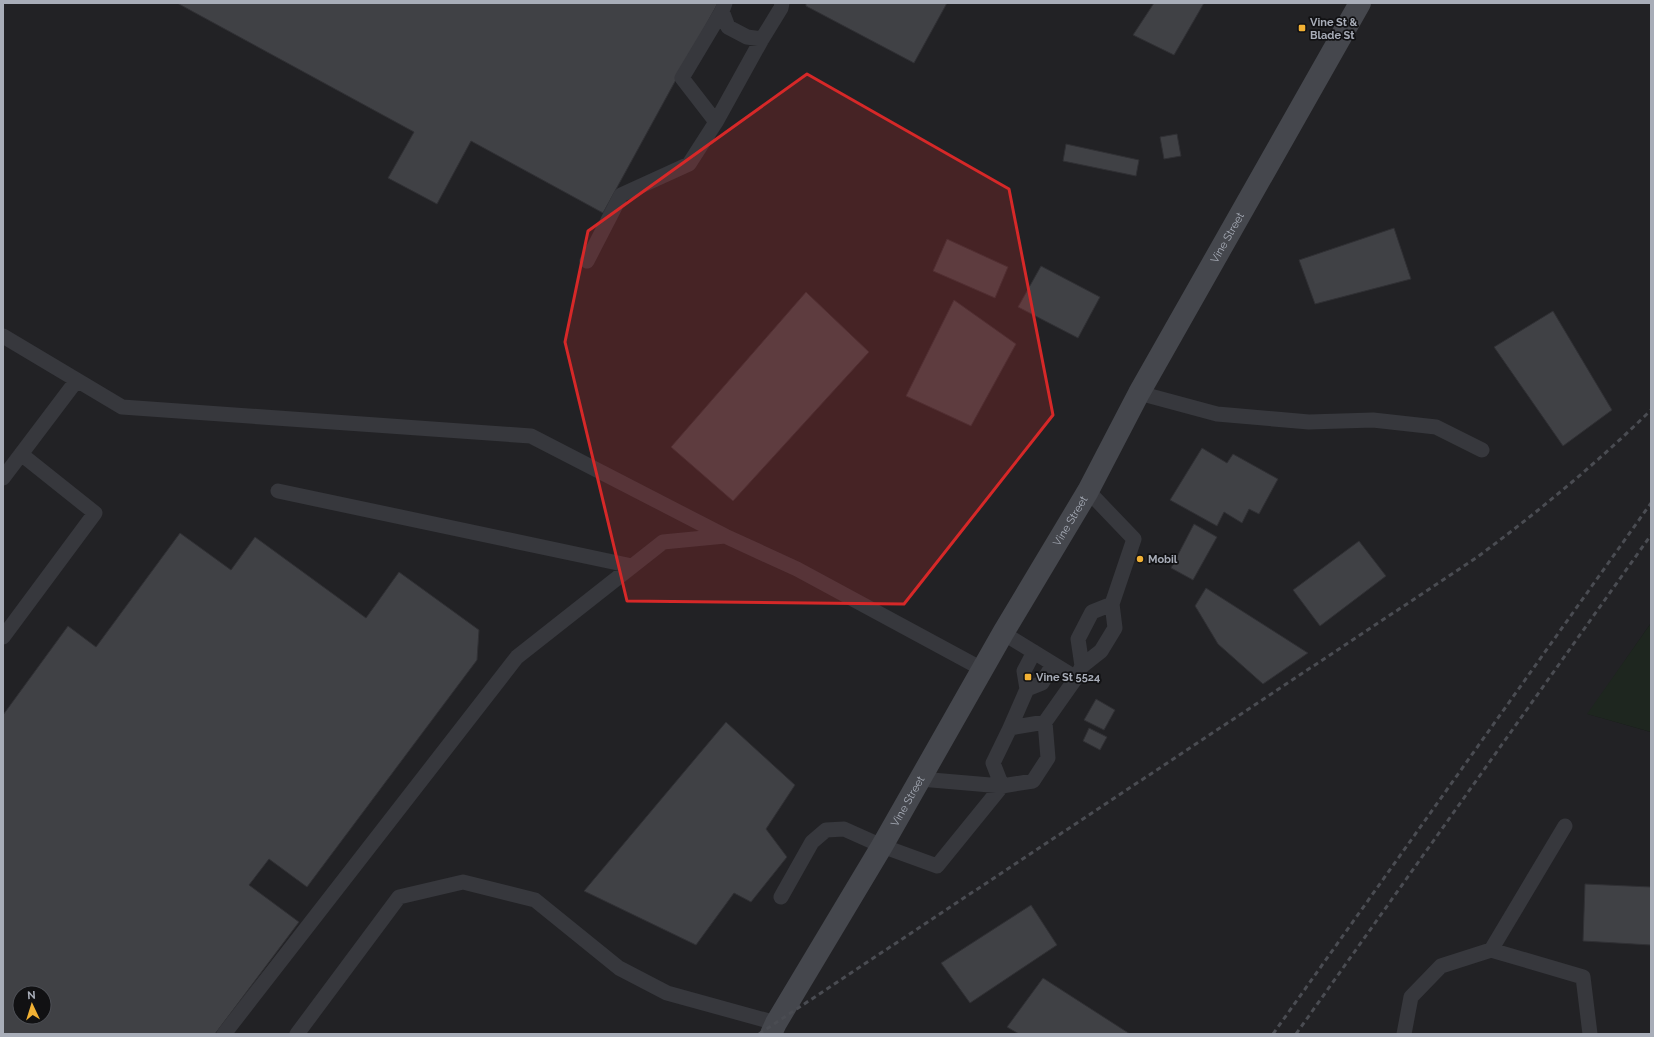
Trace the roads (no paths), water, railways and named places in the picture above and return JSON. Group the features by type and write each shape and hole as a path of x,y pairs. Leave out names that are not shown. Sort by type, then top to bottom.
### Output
{"main road":[{"name":"Vine Street","path":"774,1028 882,846 1003,633 1088,491 1139,393 1360,3"}],"lane":[{"path":"587,261 622,195 689,164 716,122 781,8 782,3"},
{"path":"723,7 728,27 747,37 762,40"},
{"path":"716,122 682,78 723,7"},
{"path":"3,336 122,407 531,436 725,536 797,569 982,669"},
{"path":"3,478 76,380"},
{"path":"1139,393 1217,414 1309,422 1373,420 1436,428 1482,450"},
{"path":"3,637 95,514 21,454"},
{"path":"278,491 632,566"},
{"path":"920,779 1002,786 1033,781 1048,758 1045,722 1079,672 1101,651 1115,628 1112,604 1134,539 1088,491"},
{"path":"224,1034 517,657 663,542 725,536"},
{"path":"1079,672 1078,639 1092,612 1112,604"},
{"path":"1003,633 1053,664 1079,672"},
{"path":"1002,786 994,764 1027,689 1024,671 1034,652"},
{"path":"1027,689 1042,683 1053,664"},
{"path":"1010,728 1045,722"},
{"path":"781,897 812,842 826,830 844,829 882,846 937,866 1002,786"},
{"path":"1491,950 1565,826"},
{"path":"298,1034 399,897 463,882 535,900 619,968 667,993 774,1028"},
{"path":"1404,1034 1411,997 1442,966 1491,950 1583,977 1590,1034"}],"railway":[{"path":"759,1034 1476,558 1566,487 1651,410"},
{"path":"1273,1034 1651,503"},
{"path":"1296,1034 1651,535"}],"place":[{"name":"Vine St & Blade St","path":"1302,28"},
{"name":"Mobil","path":"1140,559"},
{"name":"Vine St 5524","path":"1028,677"}]}
